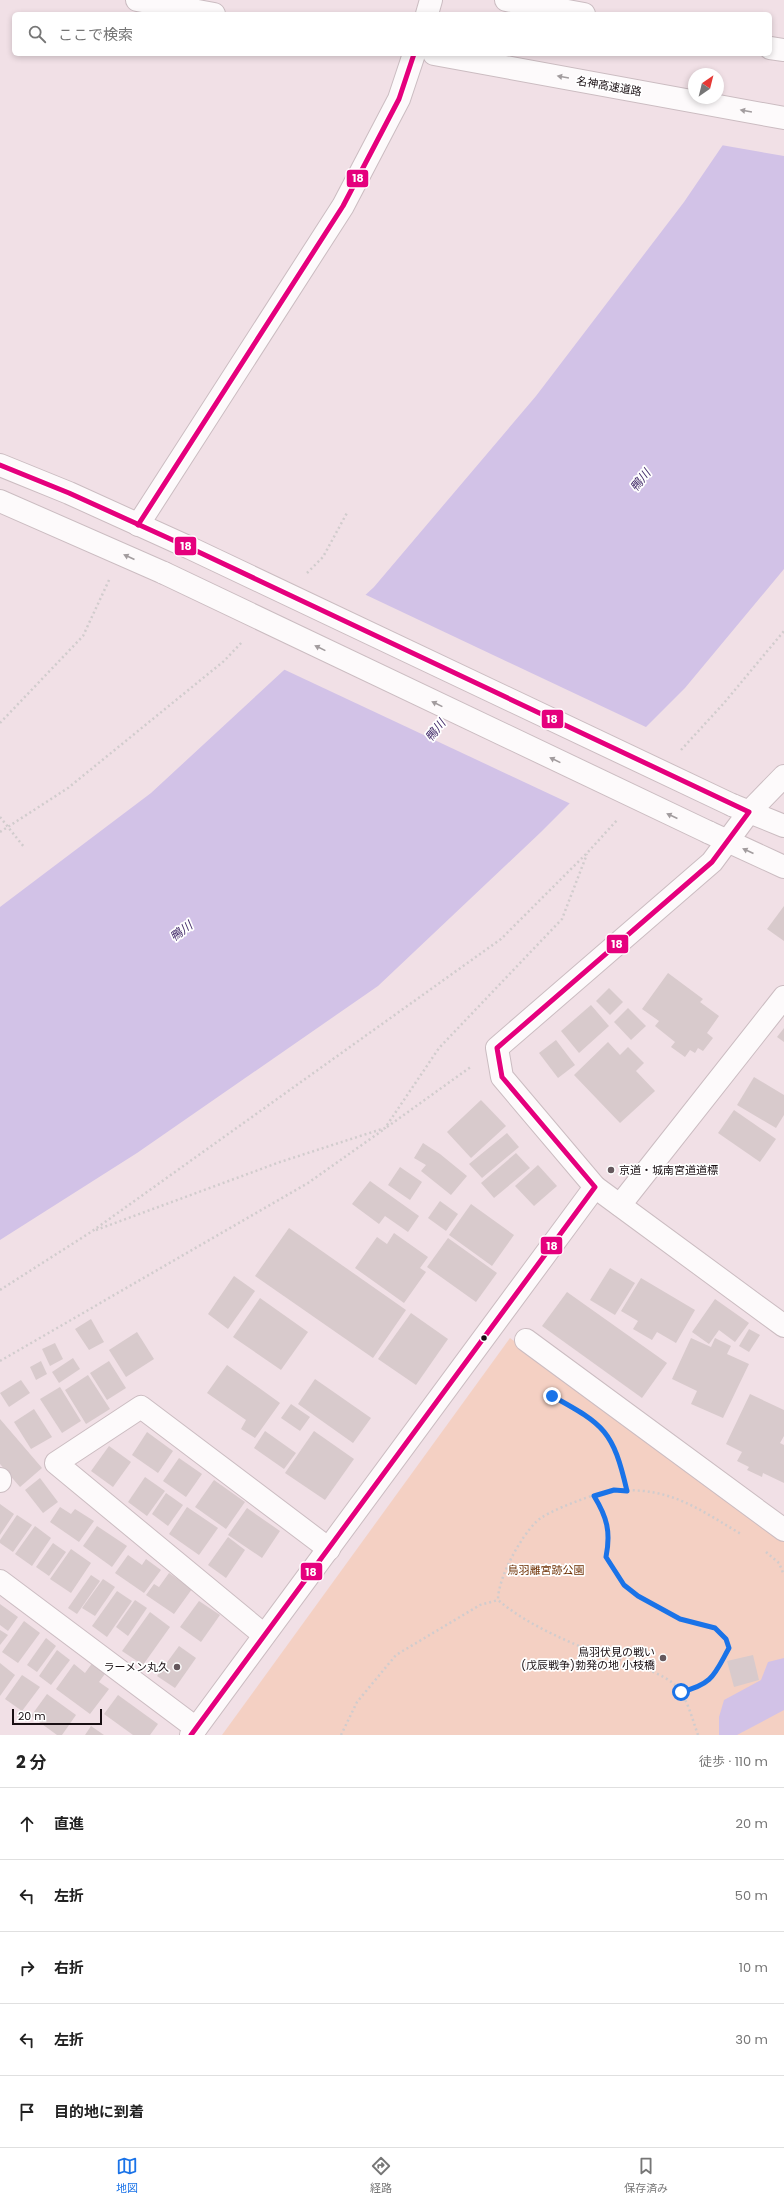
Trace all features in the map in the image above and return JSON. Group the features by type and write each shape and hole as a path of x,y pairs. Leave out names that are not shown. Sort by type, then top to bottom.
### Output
{"main road":[{"path":"137,0 203,12"},
{"path":"428,12 431,0"},
{"path":"506,0 573,12"},
{"path":"772,48 784,50"},
{"path":"138,525 343,206 399,98 413,56"},
{"name":"名神高速道路","path":"445,56 784,118"},
{"path":"0,465 70,493 188,547 741,809 784,826"},
{"path":"0,501 164,573 728,842 784,867"},
{"path":"784,776 741,809 728,842 712,862 497,1048 502,1077 595,1187 784,1326"},
{"path":"620,1205 784,997"},
{"path":"0,1581 194,1731 595,1187"},
{"path":"526,1340 784,1530"},
{"path":"264,1635 56,1463 141,1407 328,1549"}],"path":[{"path":"306,574 322,557 348,511"},
{"path":"0,723 83,636 112,576"},
{"path":"677,755 724,703 784,631"},
{"path":"0,832 68,788 224,661 246,638"},
{"path":"0,817 24,847"},
{"path":"0,1290 91,1232 501,939 588,852 619,818"},
{"path":"91,1232 280,1162 385,1128 439,1048 562,919 588,852"},
{"path":"0,1361 308,1183 497,1048"},
{"path":"606,1433 616,1451 627,1491"},
{"path":"498,1600 498,1589 510,1560 536,1521 560,1508 614,1490 650,1492 685,1501 746,1537"},
{"path":"594,1496 605,1514 610,1540 606,1557 624,1585 638,1596 680,1619 715,1628 726,1639 729,1648 714,1676 701,1687 681,1692"},
{"path":"763,1550 779,1563 784,1575"},
{"path":"498,1600 516,1615 587,1649 616,1660 654,1671 672,1682 681,1692 698,1735"},
{"path":"341,1735 357,1702 396,1655 480,1605 498,1600"}],"green space":[{"name":"鳥羽離宮跡公園","path":"510,1338 784,1540 784,1735 222,1735"}],"water":[{"name":"鴨川","path":"784,61 784,569 685,688 541,832 378,986 137,1153 0,1240 0,907 151,793 374,587 536,396 684,202 776,67"},
{"path":"784,1658 784,1710 737,1735 719,1735 719,1717 724,1700 761,1680 768,1662"}],"pier":[{"path":"784,59 784,156 721,145 775,66"},
{"path":"364,594 648,728 571,804 283,669"}],"building":[{"path":"784,906 784,941 767,929"},
{"path":"668,973 703,999 700,1002 719,1016 707,1033 713,1038 703,1051 698,1048 695,1053 690,1050 685,1057 671,1047 675,1042 655,1026 659,1021 642,1009"},
{"path":"609,988 623,1002 610,1015 596,1001"},
{"path":"591,1005 609,1026 579,1053 561,1031"},
{"path":"628,1008 646,1026 631,1040 614,1022"},
{"path":"784,1028 784,1042 777,1037"},
{"path":"556,1040 575,1065 558,1078 539,1053"},
{"path":"608,1042 620,1055 628,1047 644,1063 636,1071 655,1091 620,1123 574,1075"},
{"path":"754,1077 784,1095 784,1115 776,1128 737,1105"},
{"path":"481,1100 506,1126 471,1158 447,1132"},
{"path":"734,1110 776,1139 760,1162 718,1133"},
{"path":"507,1133 519,1147 482,1178 469,1164"},
{"path":"423,1143 440,1154 467,1176 451,1195 421,1171 426,1165 414,1158"},
{"path":"516,1153 530,1168 494,1198 481,1183"},
{"path":"538,1165 557,1186 534,1206 515,1186"},
{"path":"400,1167 422,1182 410,1200 388,1185"},
{"path":"370,1181 419,1216 408,1232 385,1216 379,1224 352,1204"},
{"path":"440,1201 458,1214 446,1231 428,1218"},
{"path":"471,1204 514,1235 492,1266 449,1235"},
{"path":"289,1228 406,1310 373,1358 255,1276"},
{"path":"394,1233 428,1257 420,1268 426,1272 404,1303 355,1268 377,1237 387,1244"},
{"path":"448,1238 497,1273 476,1302 427,1267"},
{"path":"610,1268 635,1283 615,1315 590,1300"},
{"path":"234,1276 255,1291 228,1329 208,1314"},
{"path":"641,1278 695,1310 676,1343 657,1332 652,1340 633,1329 638,1321 621,1311"},
{"path":"567,1292 667,1363 642,1398 542,1326"},
{"path":"260,1298 308,1332 281,1370 233,1337"},
{"path":"715,1299 749,1323 735,1342 719,1330 709,1344 692,1332"},
{"path":"411,1313 448,1339 416,1385 378,1359"},
{"path":"91,1319 104,1342 89,1350 75,1329"},
{"path":"749,1329 760,1335 749,1352 739,1346"},
{"path":"137,1332 154,1359 126,1377 109,1350"},
{"path":"691,1338 711,1347 715,1338 731,1346 727,1354 749,1364 723,1418 691,1404 697,1391 672,1379"},
{"path":"55,1343 63,1359 50,1366 42,1349"},
{"path":"73,1358 80,1369 59,1383 52,1372"},
{"path":"41,1361 47,1374 36,1380 30,1367"},
{"path":"109,1361 126,1388 107,1400 90,1373"},
{"path":"227,1365 280,1403 255,1438 241,1429 246,1420 207,1393"},
{"path":"88,1375 110,1409 86,1424 65,1390"},
{"path":"315,1379 371,1418 353,1443 298,1404"},
{"path":"21,1380 30,1393 9,1407 0,1393"},
{"path":"60,1387 81,1421 62,1433 40,1399"},
{"path":"750,1394 784,1410 784,1436 780,1443 784,1445 784,1483 763,1473 762,1477 747,1470 749,1467 737,1461 742,1452 726,1444"},
{"path":"291,1404 310,1417 300,1431 281,1418"},
{"path":"34,1409 52,1437 31,1449 14,1422"},
{"path":"0,1419 42,1468 20,1487 0,1464"},
{"path":"265,1431 296,1453 284,1469 254,1448"},
{"path":"314,1431 354,1459 325,1500 285,1473"},
{"path":"147,1432 173,1451 158,1473 132,1455"},
{"path":"109,1446 131,1462 113,1487 91,1471"},
{"path":"179,1458 202,1474 186,1497 163,1481"},
{"path":"145,1477 165,1491 147,1516 128,1502"},
{"path":"40,1478 58,1502 43,1513 25,1490"},
{"path":"214,1480 245,1502 226,1529 195,1507"},
{"path":"166,1493 183,1505 168,1526 152,1514"},
{"path":"0,1504 14,1514 0,1535"},
{"path":"60,1507 71,1514 75,1509 94,1521 79,1542 50,1522"},
{"path":"187,1507 218,1528 199,1555 169,1534"},
{"path":"247,1508 280,1531 262,1558 228,1535"},
{"path":"17,1515 32,1525 13,1552 0,1543 0,1540"},
{"path":"35,1526 51,1538 32,1566 15,1554"},
{"path":"97,1526 127,1546 112,1567 83,1546"},
{"path":"228,1537 245,1550 226,1578 208,1565"},
{"path":"53,1543 66,1552 49,1576 36,1567"},
{"path":"71,1549 91,1563 71,1593 50,1579"},
{"path":"128,1555 142,1565 146,1559 161,1570 144,1593 115,1573"},
{"path":"169,1573 192,1589 174,1614 146,1595 154,1584 159,1587"},
{"path":"91,1575 100,1581 77,1614 68,1608"},
{"path":"103,1579 115,1587 95,1616 82,1608"},
{"path":"117,1591 132,1601 107,1637 92,1626"},
{"path":"135,1600 147,1608 128,1636 116,1627"},
{"path":"199,1601 220,1615 201,1642 180,1627"},
{"path":"0,1604 18,1617 8,1631 0,1625"},
{"path":"150,1612 170,1627 143,1665 122,1651"},
{"path":"24,1621 40,1633 18,1663 2,1652"},
{"path":"0,1630 8,1635 0,1645"},
{"path":"46,1638 56,1646 37,1672 27,1665"},
{"name":"ラーメン丸久","path":"179,1646 196,1658 175,1688 157,1676"},
{"path":"57,1650 70,1660 51,1685 39,1676"},
{"path":"753,1655 759,1680 734,1687 727,1661"},
{"path":"93,1662 107,1671 99,1682 109,1689 90,1714 56,1689 74,1664 85,1673"},
{"path":"0,1663 15,1675 0,1696"},
{"path":"22,1675 40,1687 22,1711 5,1699"},
{"path":"47,1694 76,1715 62,1735 57,1735 31,1716"},
{"path":"118,1695 158,1724 150,1735 133,1735 104,1714"},
{"path":"91,1726 104,1735 85,1735"}],"transit line":[{"name":"18","path":"138,525 343,206 399,99 413,56"},
{"name":"18","path":"0,465 69,493 188,547 749,812 712,862 497,1048 502,1077 595,1187 191,1735"}],"place":[{"name":"京道・城南宮道道標","path":"611,1170"},
{"name":"鳥羽伏見の戦い (戊辰戦争)勃発の地 小枝橋","path":"663,1658"},
{"name":"ラーメン丸久","path":"177,1667"}],"route":[{"path":"552,1396 585,1414 602,1428 610,1438 616,1451 627,1491 614,1490 594,1496 605,1514 610,1540 606,1557 624,1585 638,1596 680,1619 715,1628 726,1639 729,1648 714,1676 701,1687 681,1692"}]}
